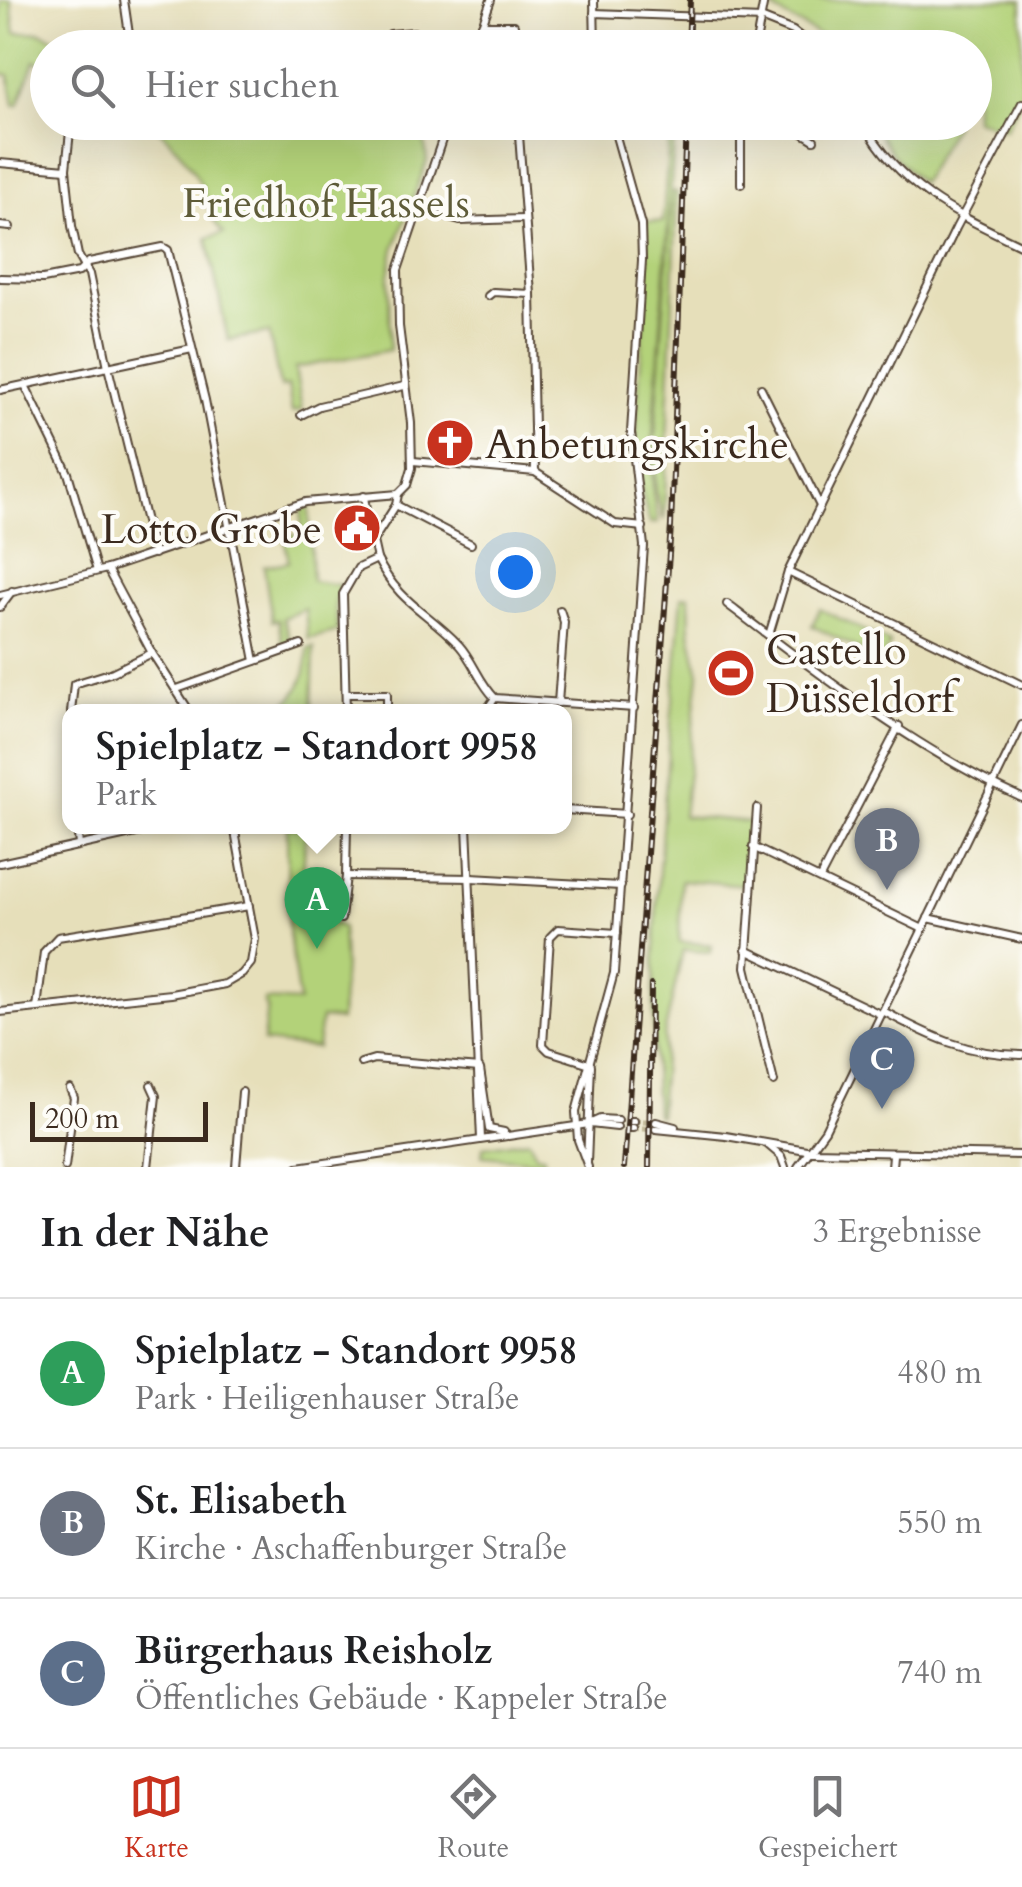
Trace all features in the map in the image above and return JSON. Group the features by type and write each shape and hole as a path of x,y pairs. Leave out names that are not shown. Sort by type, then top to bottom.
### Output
{"street":[{"path":"124,0 128,30"},
{"path":"480,30 491,0"},
{"path":"594,0 594,30"},
{"path":"759,30 764,0"},
{"path":"594,13 762,19 793,30"},
{"path":"482,24 514,25 514,30"},
{"path":"769,635 788,572 1022,103"},
{"path":"69,140 66,169 78,255 89,274 154,554"},
{"path":"442,140 398,270 404,386 413,461 406,485 373,544 377,559 399,594 462,648 481,684 494,698 634,708"},
{"path":"519,140 532,294 536,472"},
{"path":"587,1166 578,1140 579,1094 614,973 644,527 631,432 641,225 617,140"},
{"path":"740,140 741,184"},
{"path":"874,140 901,174 926,196 1022,246"},
{"path":"0,163 66,169"},
{"path":"418,209 460,221 524,219"},
{"path":"0,226 10,226"},
{"path":"0,278 43,279 80,272 84,266 108,258 167,249 230,526 254,661"},
{"path":"488,296 493,292 532,294"},
{"path":"0,390 192,349"},
{"path":"24,385 68,473 98,572"},
{"path":"301,414 404,386"},
{"path":"761,388 820,507"},
{"path":"413,461 536,472 615,524 644,527"},
{"path":"0,599 13,590 98,572 310,500 398,494"},
{"path":"364,496 368,525 378,532"},
{"path":"396,505 471,544"},
{"path":"346,704 344,594 358,568 377,559"},
{"path":"107,569 152,653 185,704"},
{"path":"788,572 1022,685"},
{"path":"0,599 13,590"},
{"path":"727,604 820,676 992,784 1022,798"},
{"path":"558,703 564,622 560,610"},
{"path":"176,689 301,645"},
{"path":"73,704 74,684 113,672 152,653"},
{"path":"346,694 387,694 387,704"},
{"path":"490,704 494,698"},
{"path":"798,1167 812,1151 1022,725"},
{"path":"820,878 900,726"},
{"path":"757,808 746,967 774,1082"},
{"path":"572,811 626,814"},
{"path":"77,834 79,845"},
{"path":"0,863 131,834"},
{"path":"0,1012 170,994 223,985 242,974 254,957 256,939 236,834"},
{"path":"340,919 347,834"},
{"path":"468,834 481,1139"},
{"path":"754,847 922,928"},
{"path":"346,876 621,886"},
{"path":"37,1008 44,952 58,937 249,906"},
{"path":"928,918 1022,939"},
{"path":"590,1064 549,1051 543,1045 550,936 558,929 617,933"},
{"path":"746,950 938,1040 960,1048 1022,1055"},
{"path":"361,1063 374,1060 479,1068"},
{"path":"587,1166 590,1064"},
{"path":"479,1068 487,1126 490,1131 511,1134"},
{"path":"148,1167 156,1096 151,1085"},
{"path":"66,1167 74,1098 70,1089"},
{"path":"236,1167 242,1092"},
{"path":"298,1167 560,1126 618,1124"},
{"path":"560,1126 578,1140"},
{"path":"656,1126 812,1151 1022,1156"},
{"path":"763,1142 781,1156 785,1167"},
{"path":"892,1155 892,1167"},
{"path":"980,1156 980,1167"}],"green space":[{"path":"0,0 11,0 15,33 30,32 30,74 18,105 14,105 9,75 0,74"},
{"path":"780,0 1022,0 1022,97 1005,129 992,125 992,30 810,30 774,10"},
{"name":"Friedhof Hassels","path":"424,140 427,161 394,249 389,275 390,350 295,368 302,410 292,412 288,386 280,387 269,333 228,340 207,238 224,233 215,223 189,164 172,142"},
{"path":"669,140 674,140 652,449 658,523 650,523 637,449 646,297 645,221 663,222"},
{"path":"883,140 945,140 921,183"},
{"path":"672,191 677,192 664,521 656,493 654,449"},
{"path":"309,506 312,581 340,585 335,606 338,631 308,639 305,609 283,618 291,644 283,647 278,620 272,621 264,566 289,562 284,538 301,533 302,507"},
{"path":"689,596 690,631 699,674 683,816 751,822 746,885 681,880 679,942 712,945 711,952 683,950 665,1031 659,1116 654,1050 656,920 682,597"},
{"path":"820,609 890,643 882,660 812,626"},
{"path":"314,647 312,704 285,704 304,677 308,648"},
{"path":"287,834 306,834 301,908 342,927 340,1020 321,1018 317,1048 263,1042 267,1006 264,1000 299,1002 288,928"},
{"path":"529,1140 536,1155 544,1156 543,1162 482,1156 483,1147"}],"tunnel":[{"path":"634,1121 656,1122"},
{"path":"633,1128 656,1129"}],"railway":[{"path":"689,30 690,0"},
{"path":"624,1167 671,526 685,140"},
{"path":"649,1167 651,985"}],"place":[{"name":"Anbetungskirche","path":"450,443"},
{"name":"Lotto Grobe","path":"357,528"},
{"name":"Castello Düsseldorf","path":"731,673"},
{"name":"St. Elisabeth","path":"887,890"},
{"name":"Spielplatz - Standort 9958","path":"317,949"},
{"name":"Bürgerhaus Reisholz","path":"882,1109"}]}
